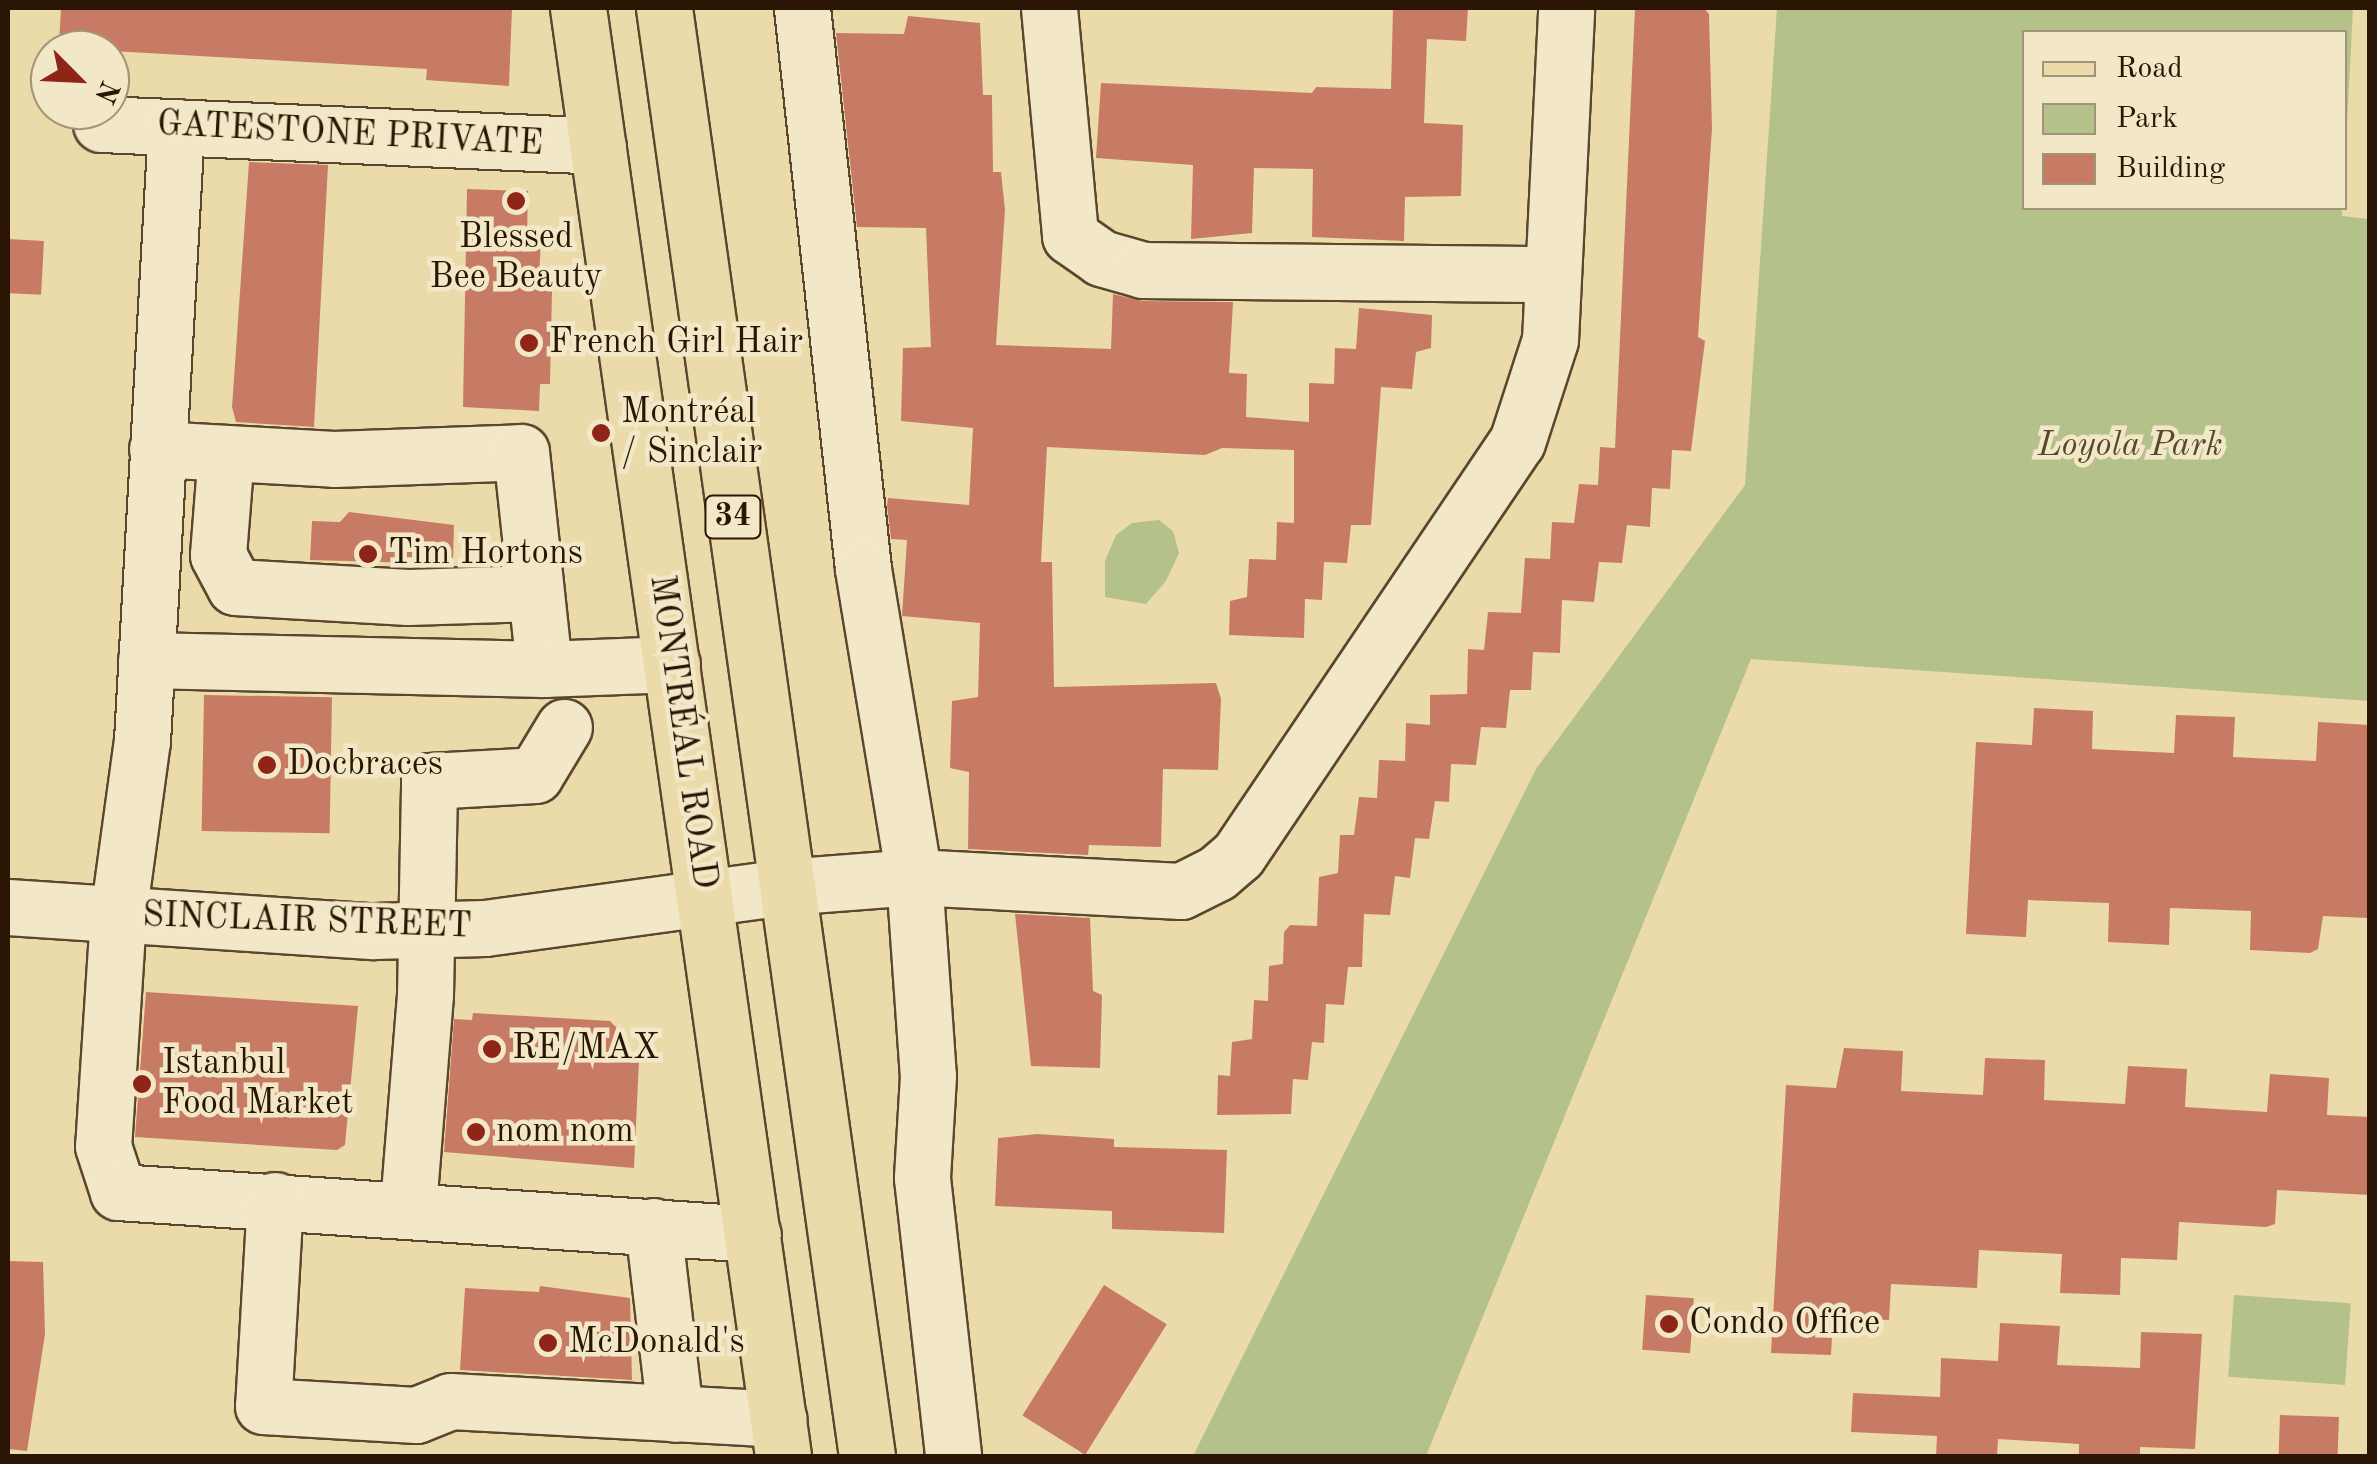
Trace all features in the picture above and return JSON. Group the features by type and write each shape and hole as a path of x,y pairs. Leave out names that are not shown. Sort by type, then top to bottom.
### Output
{"main road":[{"name":"MONTRÉAL ROAD","path":"578,8 781,1438"},
{"name":"34","path":"664,8 784,887 867,1456"}],"street":[{"path":"802,8 863,570 914,876 928,1076 922,1178 953,1456"},
{"path":"1050,8 1070,236 1101,258 1143,270 1553,274"},
{"name":"SINCLAIR STREET","path":"8,908 422,930 706,900 784,887 914,876 1181,891 1238,856 1517,442 1550,340 1566,8"},
{"name":"GATESTONE PRIVATE","path":"130,125 598,146"},
{"path":"176,127 146,660 118,916 103,1146 118,1192 408,1206 753,1234"},
{"path":"157,449 334,459 520,452 544,669"},
{"path":"226,453 218,555 236,587 408,597 535,592"},
{"path":"146,660 544,669 672,664"},
{"path":"408,1206 425,995 422,930 428,781 534,775 564,728"},
{"path":"275,1200 264,1388 426,1387 450,1401 675,1414 781,1438"},
{"path":"652,1226 675,1414"}],"green space":[{"name":"Loyola Park","path":"1777,8 2353,8 2347,124 2347,30 2022,30 2022,210 2342,210 2342,216 2369,219 2369,701 1751,659 1426,1456 1193,1456 1536,769 1745,485"},
{"path":"1159,520 1173,531 1179,553 1166,581 1146,604 1105,597 1105,561 1116,535 1132,523"},
{"path":"2234,1295 2351,1303 2345,1385 2228,1377"}],"building":[{"path":"61,8 512,8 509,86 426,80 427,69 130,52 130,30 60,30"},
{"path":"1393,8 1468,8 1466,41 1427,39 1424,123 1463,125 1461,196 1405,197 1404,241 1312,237 1313,169 1254,168 1252,233 1191,239 1193,165 1096,158 1101,83 1312,93 1316,87 1391,89"},
{"path":"1635,8 1704,8 1709,14 1712,128 1698,337 1705,341 1691,451 1672,450 1670,489 1652,488 1650,527 1627,525 1622,563 1599,562 1594,602 1562,600 1560,653 1533,652 1531,690 1510,690 1506,728 1481,727 1476,765 1451,764 1449,802 1435,801 1429,839 1415,838 1410,878 1395,876 1390,915 1364,914 1362,967 1348,967 1344,1005 1326,1004 1324,1043 1312,1042 1308,1080 1293,1079 1291,1114 1217,1115 1218,1075 1230,1076 1232,1042 1252,1039 1254,1000 1268,1001 1269,966 1283,964 1284,932 1290,925 1317,926 1319,877 1338,873 1340,835 1354,835 1359,797 1377,798 1379,760 1405,761 1406,723 1430,725 1430,695 1467,694 1468,649 1484,650 1488,612 1521,613 1525,558 1550,559 1552,522 1574,523 1579,484 1598,485 1600,447 1615,448"},
{"path":"908,16 980,23 983,95 992,95 993,172 1001,172 1005,210 996,345 1111,349 1113,294 1143,301 1233,302 1229,373 1247,374 1246,417 1309,422 1309,383 1334,384 1335,348 1356,349 1359,308 1432,315 1431,348 1416,352 1412,389 1381,387 1371,525 1351,525 1347,563 1324,562 1322,600 1305,599 1304,638 1229,635 1230,601 1247,597 1249,559 1276,560 1277,522 1294,523 1294,450 1222,448 1205,455 1047,447 1041,562 1052,562 1054,687 1216,683 1221,699 1218,770 1163,769 1161,847 1089,845 1088,855 968,849 969,772 950,768 952,701 978,697 980,623 902,616 907,540 891,539 887,505 888,498 969,505 973,428 901,421 903,348 931,347 926,228 857,227 836,33 904,34"},
{"path":"249,162 328,165 314,427 236,422 232,407"},
{"path":"467,189 528,191 527,238 541,239 539,277 550,278 552,292 550,384 540,384 539,411 463,407"},
{"path":"8,239 44,241 41,295 8,293"},
{"name":"Tim Hortons","path":"349,512 454,525 453,564 310,560 312,521 340,522"},
{"name":"Docbraces","path":"204,695 332,697 330,833 202,831"},
{"path":"2034,708 2093,711 2092,749 2174,753 2176,715 2235,717 2233,757 2316,761 2318,722 2370,725 2367,918 2323,916 2318,949 2310,953 2250,950 2251,911 2170,908 2169,945 2108,942 2109,903 2028,900 2026,937 1966,934 1976,742 2032,745"},
{"path":"1015,914 1090,918 1093,991 1102,995 1100,1068 1031,1066"},
{"path":"146,992 358,1006 345,1145 337,1150 135,1137"},
{"path":"473,1013 610,1021 617,1028 615,1059 639,1060 634,1168 444,1152 454,1019 472,1020"},
{"path":"1844,1048 1903,1051 1901,1091 1983,1095 1985,1058 2045,1060 2044,1100 2125,1104 2128,1066 2187,1069 2185,1107 2267,1112 2270,1074 2329,1078 2327,1115 2370,1117 2370,1195 2277,1190 2275,1224 2266,1227 2179,1222 2177,1260 2121,1258 2120,1295 2060,1293 2062,1254 1979,1250 1977,1288 1891,1284 1889,1320 1833,1318 1831,1355 1771,1353 1786,1085 1836,1088"},
{"path":"1037,1134 1114,1139 1114,1147 1227,1150 1224,1233 1112,1229 1112,1211 995,1206 998,1138"},
{"path":"8,1261 43,1262 45,1334 27,1451 8,1449"},
{"path":"1104,1285 1167,1324 1085,1455 1022,1416"},
{"name":"McDonald's","path":"540,1286 630,1298 632,1380 460,1370 465,1288 539,1292"},
{"name":"Condo Office","path":"1646,1295 1694,1298 1690,1353 1642,1350"},
{"path":"2000,1323 2060,1326 2057,1365 2140,1368 2141,1332 2202,1334 2195,1449 2140,1447 2140,1456 2079,1456 2079,1444 1998,1439 1997,1456 1936,1456 1937,1436 1851,1432 1853,1393 1940,1397 1941,1358 1998,1361"},
{"path":"2280,1415 2339,1417 2338,1456 2279,1455"}],"place":[{"name":"Blessed Bee Beauty","path":"516,201"},
{"name":"French Girl Hair","path":"529,343"},
{"name":"Montréal / Sinclair","path":"601,433"},
{"name":"Tim Hortons","path":"368,554"},
{"name":"Docbraces","path":"267,765"},
{"name":"RE/MAX","path":"492,1049"},
{"name":"Istanbul Food Market","path":"142,1084"},
{"name":"nom nom","path":"476,1132"},
{"name":"Condo Office","path":"1669,1324"},
{"name":"McDonald's","path":"548,1343"}]}
